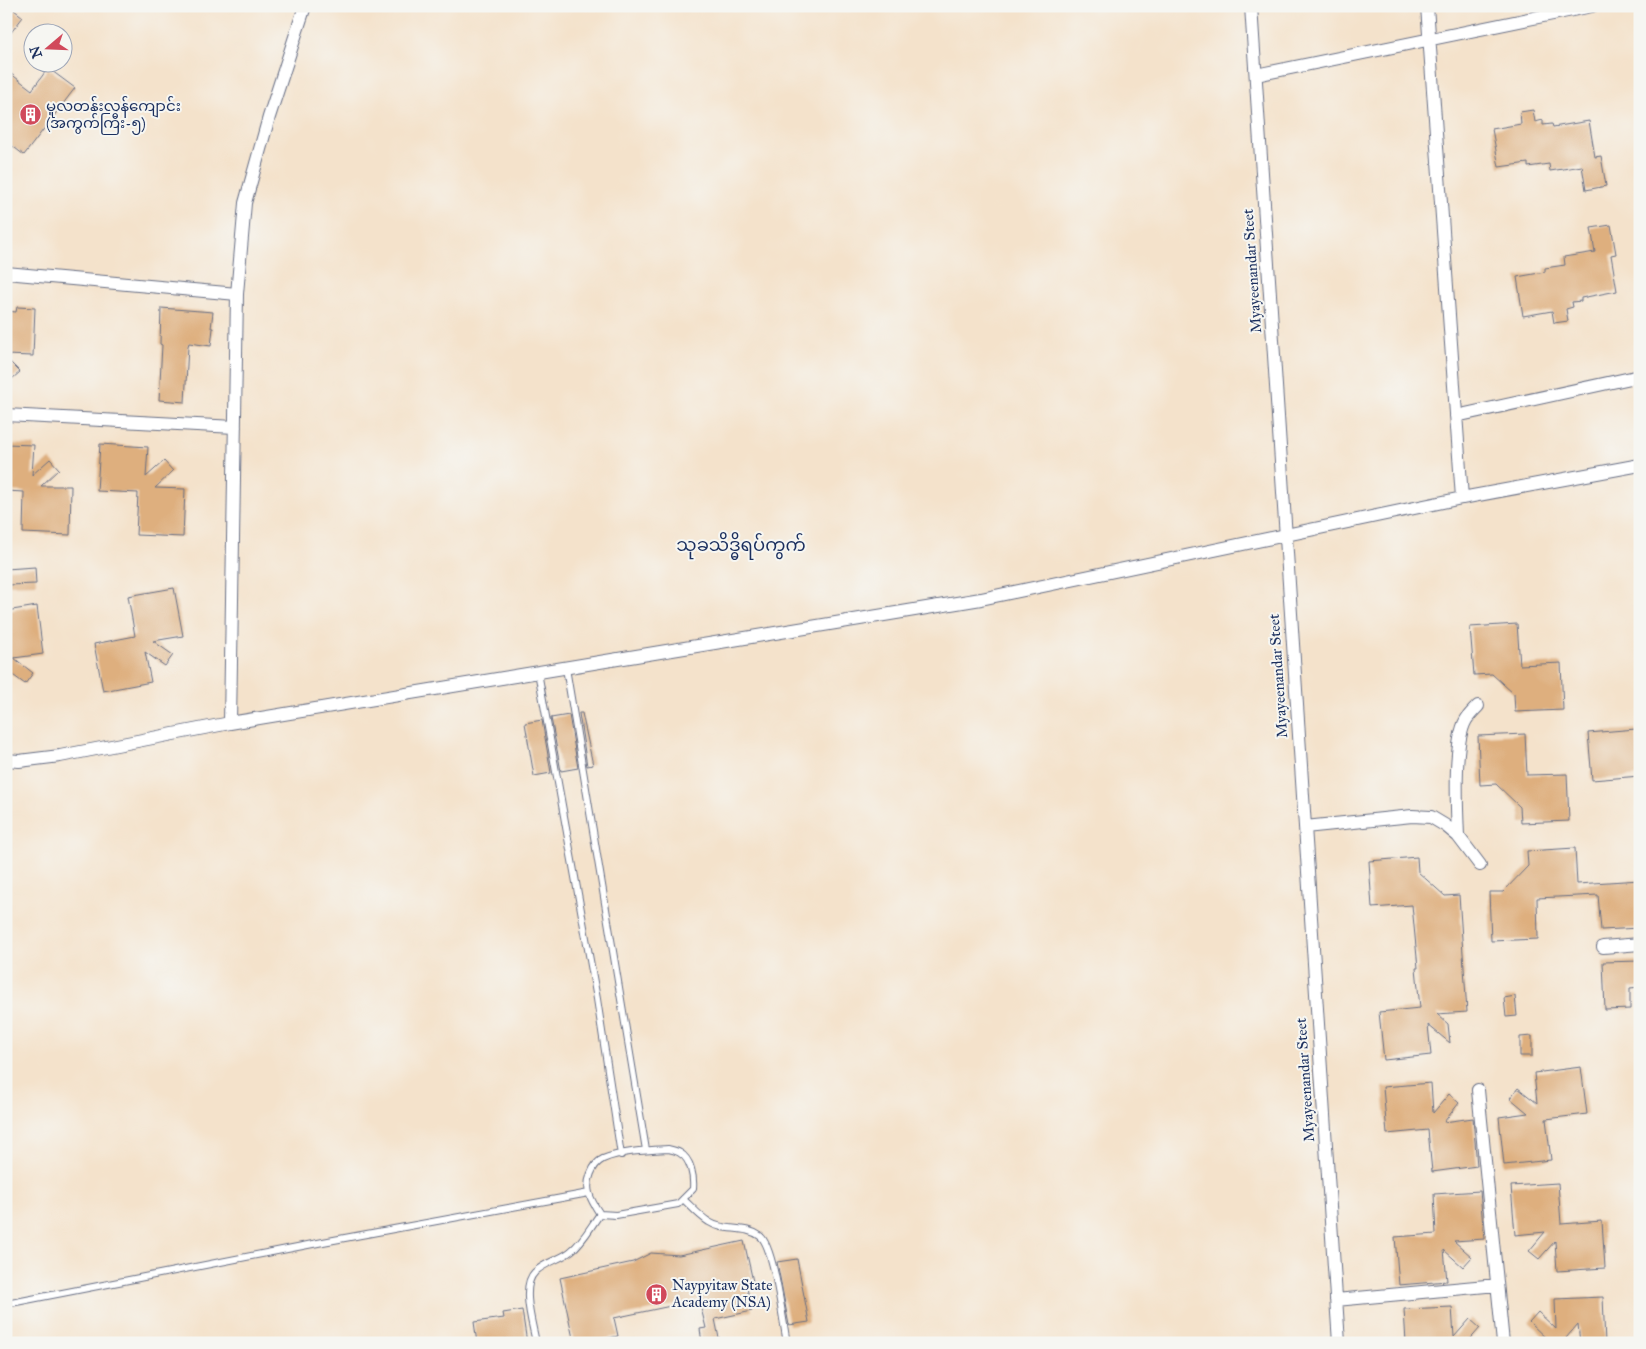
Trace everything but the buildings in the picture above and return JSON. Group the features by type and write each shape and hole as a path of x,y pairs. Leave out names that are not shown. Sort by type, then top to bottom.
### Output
{"street":[{"path":"230,723 237,294 245,203 269,117 305,6"},
{"name":"Myayeenandar Steet","path":"1251,6 1339,1343"},
{"path":"1427,6 1462,498"},
{"path":"1256,74 1592,6"},
{"path":"6,273 237,294"},
{"path":"1456,416 1640,376"},
{"path":"6,415 235,427"},
{"path":"6,760 19,761 60,756 230,723 981,599 1462,498 1640,465"},
{"path":"1458,836 1459,743 1465,721 1478,706"},
{"path":"1305,826 1412,816 1430,817 1446,826 1458,836 1480,865"},
{"path":"1603,947 1640,944"},
{"path":"1478,1090 1503,1343"},
{"path":"1336,1300 1497,1285"}],"lane":[{"path":"566,668 646,1150"},
{"path":"538,672 597,999 621,1155"},
{"path":"668,1149 681,1153 688,1162 694,1178 693,1189 678,1204 616,1215 600,1214 589,1192 588,1180 602,1160 646,1150 668,1149"},
{"path":"6,1304 589,1192"},
{"path":"683,1199 709,1223 726,1228 747,1230 761,1236 770,1250 787,1343"},
{"path":"536,1343 528,1300 528,1283 534,1273 547,1264 564,1257 574,1249 600,1214"}],"place":[{"name":"မူလတန်းလွန်ကျောင်း (အကွက်ကြီး-၅)","path":"30,115"},
{"name":"Naypyitaw State Academy (NSA)","path":"656,1294"}],"district":[{"name":"သုခသိဒ္ဓိရပ်ကွက်","path":"741,545"}]}
